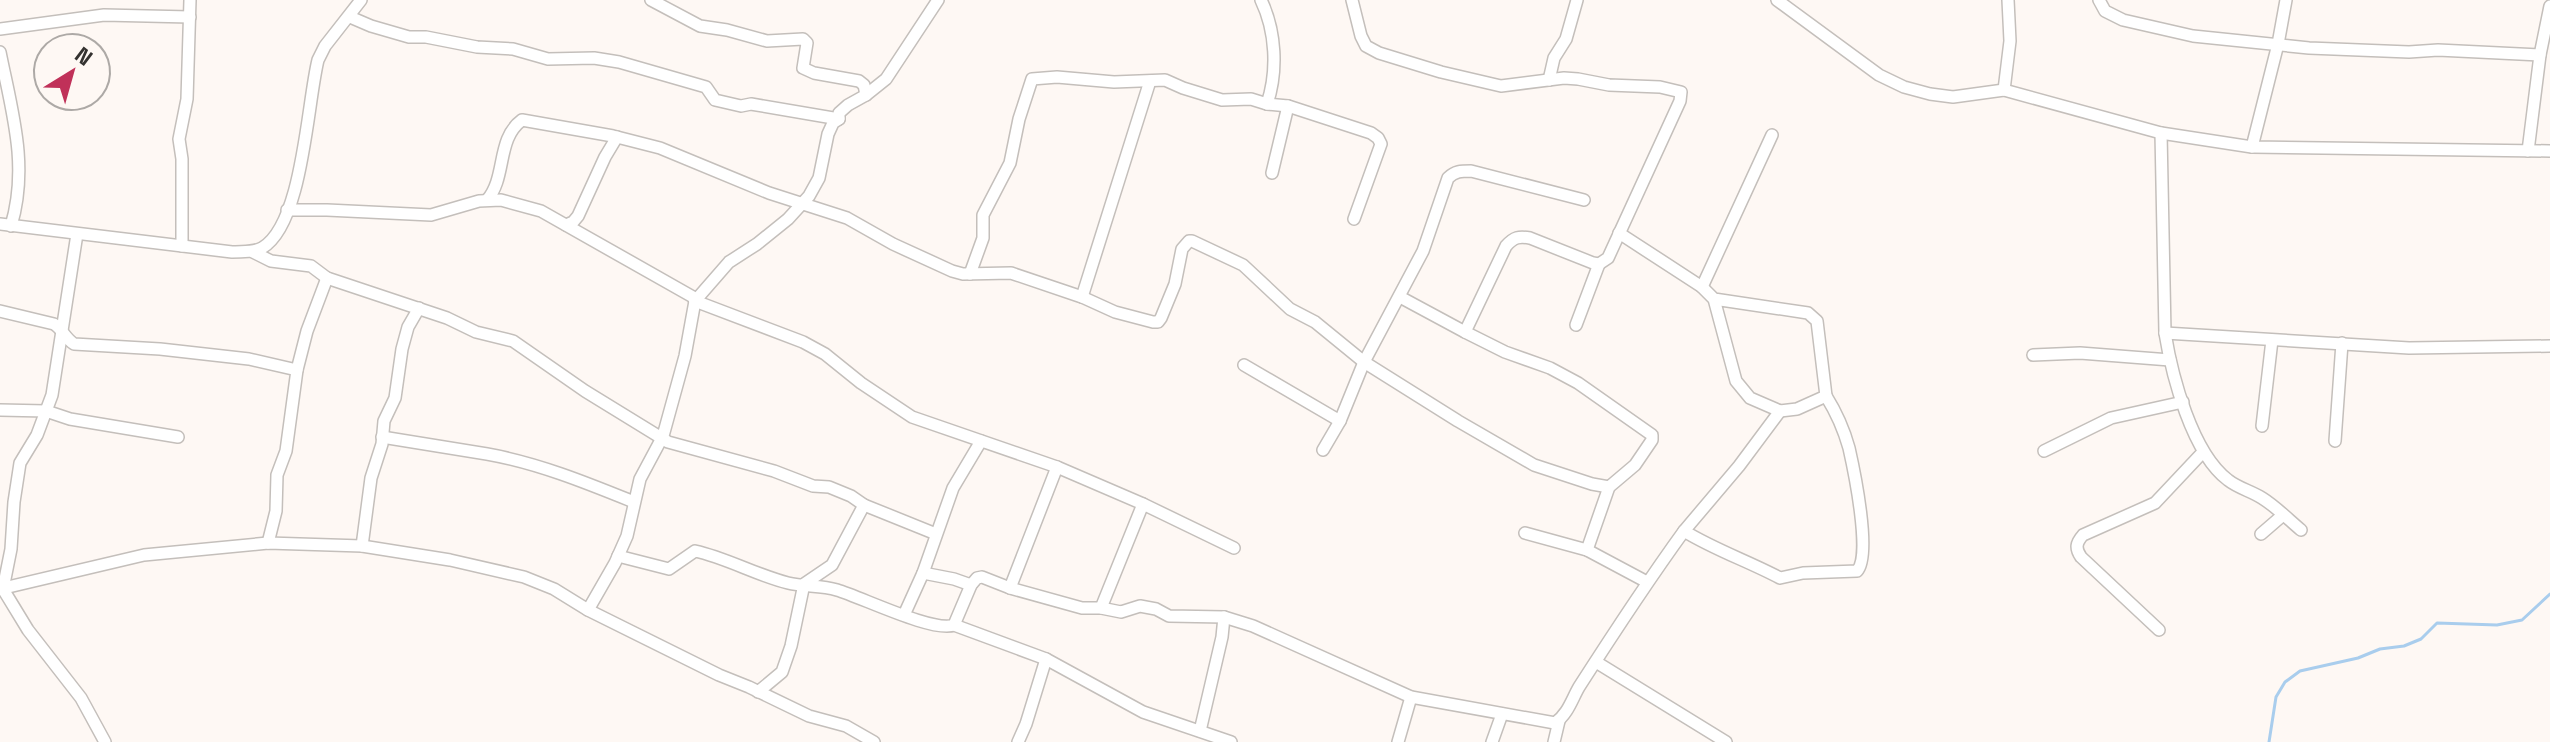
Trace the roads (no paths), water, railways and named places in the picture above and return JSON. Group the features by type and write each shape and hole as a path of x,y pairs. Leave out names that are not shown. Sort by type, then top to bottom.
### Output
{"street":[{"path":"182,246 182,159 179,139 187,99 190,0"},
{"path":"253,252 274,238 287,210 299,172 318,60 325,46 361,0"},
{"path":"651,0 700,26 767,41 803,39 807,43 803,68 859,81 864,85 866,95"},
{"path":"839,119 839,113 848,105 886,79 938,0"},
{"path":"1261,0 1273,49 1272,88 1267,104"},
{"path":"1352,0 1366,46 1441,72 1501,86 1549,80 1591,80 1609,85 1660,87 1681,92 1680,101 1608,258 1599,264 1576,325"},
{"path":"1549,80 1554,58 1566,39 1577,0"},
{"path":"1777,0 1879,75 1904,87 1953,97 2004,90 2161,133 2252,147 2550,151"},
{"path":"2004,90 2010,41 2008,0"},
{"path":"2099,0 2105,11 2123,20 2164,31 2309,48 2540,55"},
{"path":"2252,147 2286,0"},
{"path":"2528,151 2540,55 2550,6"},
{"path":"0,29 104,15 190,17"},
{"path":"350,17 409,37 498,47 548,59 580,57 619,62 706,87 715,100 839,119"},
{"path":"0,52 20,155 16,209 5,225 253,252 271,261 311,266 327,278 419,308 476,332 513,341 661,438 774,471 813,486 829,487 864,505 936,534"},
{"path":"970,274 983,238 983,215 1010,163 1019,119 1032,79 1047,76 1102,82 1165,80 1222,100 1251,99 1288,106 1371,133 1381,144 1354,219"},
{"path":"1082,297 1150,81"},
{"path":"1272,173 1288,106"},
{"path":"588,610 627,536 640,479 661,438 685,356 695,301 729,262 788,219 814,189 828,134 833,123 839,119"},
{"path":"487,200 495,188 508,137 522,120 617,137 660,148 769,193 847,218 893,244 952,271 1011,273 1082,297 1115,312 1158,322 1175,284 1182,249 1192,241 1243,265 1290,309 1315,322 1364,362 1534,465 1609,487"},
{"path":"2161,133 2165,333 2183,402 2203,452 2227,480 2262,498 2301,530"},
{"path":"1702,287 1772,135"},
{"path":"566,225 578,216 617,137"},
{"path":"1323,450 1340,421 1364,362 1423,251 1452,174 1471,171 1584,200"},
{"path":"287,210 431,215 487,200 526,206 566,225 693,297 695,301 803,342 825,354 912,417 1057,467 1234,548"},
{"path":"1619,233 1702,287 1714,299 1736,381 1750,398 1780,411 1797,409 1826,396"},
{"path":"77,234 52,395 37,435 20,463 11,549 2,589 28,630 81,698 105,742"},
{"path":"1465,332 1512,239 1519,236 1530,238 1599,264"},
{"path":"268,543 276,511 277,475 286,451 297,370 307,331 327,278"},
{"path":"1400,297 1465,332 1564,376 1652,435 1652,440 1635,465 1609,487 1587,550"},
{"path":"1684,531 1712,548 1780,578 1803,573 1851,572 1861,568 1863,562 1861,512 1848,447 1836,413 1826,396 1817,321 1808,313 1714,299"},
{"path":"362,546 371,478 386,415 395,398 408,327 419,308"},
{"path":"0,311 54,324 74,344 233,357 297,370"},
{"path":"2165,333 2409,348 2550,346"},
{"path":"2262,426 2272,340"},
{"path":"2335,441 2342,343"},
{"path":"2033,355 2080,353 2170,360"},
{"path":"1244,365 1340,421"},
{"path":"2044,451 2111,418 2183,402"},
{"path":"0,410 46,411 70,419 178,437"},
{"path":"1554,742 1559,721 1647,582 1780,411"},
{"path":"382,437 487,454 533,465 634,502"},
{"path":"904,615 923,573 953,488 981,441"},
{"path":"2159,630 2081,557 2077,541 2083,535 2155,503 2203,452"},
{"path":"1010,588 1057,467"},
{"path":"1101,608 1143,504"},
{"path":"758,692 782,672 791,646 804,584 832,565 864,505"},
{"path":"2261,534 2283,515"},
{"path":"1525,533 1587,550 1647,582"},
{"path":"2,589 144,555 268,543 362,546 450,560 524,577 554,589 588,610 719,675 809,716 846,726 874,742"},
{"path":"618,556 669,569 695,551 790,584 834,589 904,615 945,627 954,625 1046,659 1143,712 1231,742"},
{"path":"923,573 971,585"},
{"path":"954,625 971,585 982,577 1082,608 1121,612 1140,606 1169,616 1224,617 1253,626 1411,697 1548,722 1559,721"},
{"path":"1200,731 1224,617"},
{"path":"1018,742 1046,659"},
{"path":"1596,662 1726,742"},
{"path":"1398,742 1411,697"},
{"path":"1492,742 1502,714"}],"waterway":[{"path":"2269,742 2276,697 2285,682 2300,671 2358,658 2380,649 2404,646 2421,639 2437,623 2497,625 2522,620 2550,594"}]}
